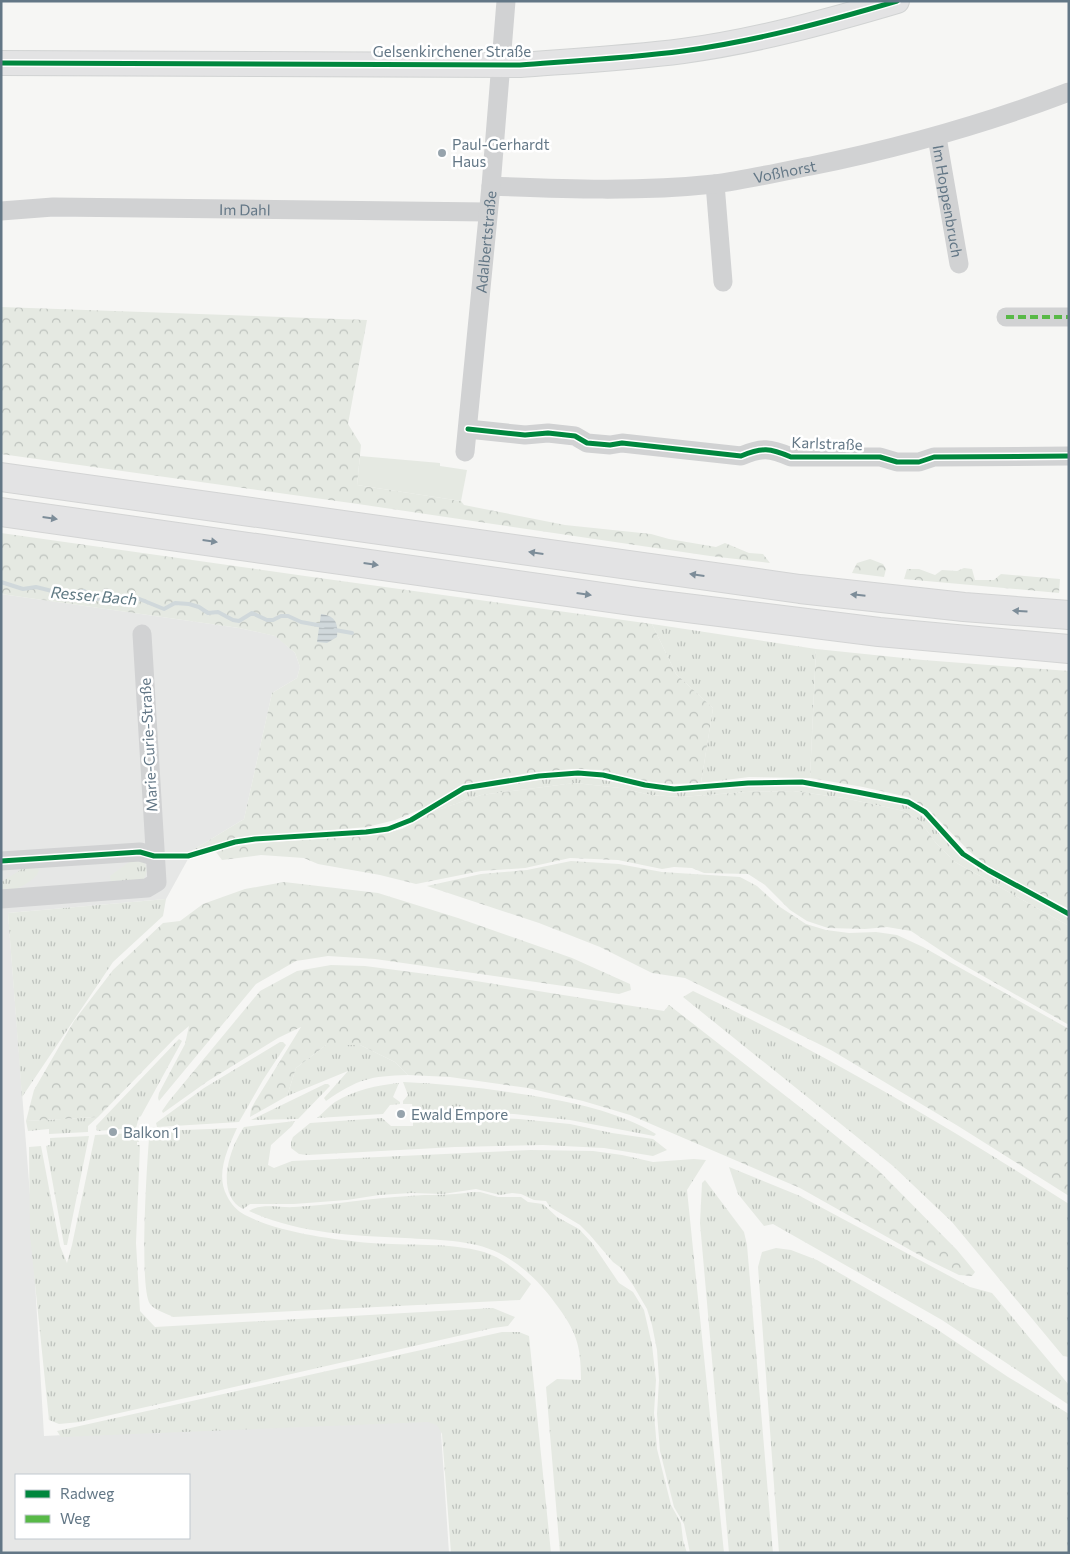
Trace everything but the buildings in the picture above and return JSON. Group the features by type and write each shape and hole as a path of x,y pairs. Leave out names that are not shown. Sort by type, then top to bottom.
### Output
{"highway":[{"path":"1,477 790,587 964,607 1069,615"},
{"path":"1,512 638,602 879,632 1069,649"}],"main road":[{"name":"Gelsenkirchener Straße","path":"1,63 501,65 606,59 684,51 770,36 816,25 897,1"}],"street":[{"name":"Adalbertstraße","path":"465,452 491,186 506,1"},
{"name":"Voßhorst","path":"491,186 577,189 662,188 715,184 844,159 937,137 989,121 1069,92"},
{"name":"Im Hoppenbruch","path":"937,137 959,264"},
{"path":"715,184 723,282"},
{"name":"Im Dahl","path":"1,211 53,207 488,212"},
{"path":"1006,317 1069,317"},
{"name":"Karlstraße","path":"468,429 525,435 548,433 575,436 587,443 610,445 622,443 741,456 757,449 777,451 791,457 880,457 897,462 919,462 934,457 1069,456"},
{"name":"Marie-Curie-Straße","path":"1,899 147,888 157,882 142,634"},
{"path":"1,861 140,852 154,856"}],"shaded area":[{"path":"1,594 239,628 276,636 295,653 300,667 297,678 272,693 244,819 193,850 166,899 8,913 30,1195 44,1436 440,1417 449,1553 1,1553"},
{"path":"321,614 333,618 337,628 337,637 327,643 317,642"}],"green space":[{"path":"1,307 367,320 348,424 361,445 357,485 461,501 464,505 565,525 651,534 716,547 725,543 749,553 763,554 770,563 1,454"},
{"path":"360,456 440,463 440,466 467,470 461,501 357,485"},
{"path":"1,533 652,624 676,674 713,708 701,783 671,784 647,782 601,770 573,769 528,773 461,786 424,808 395,820 367,827 246,837 193,850 244,819 272,693 297,678 300,667 295,653 275,636 239,628 1,594"},
{"path":"870,559 883,564 886,569 884,577 852,573 857,563"},
{"path":"964,568 972,569 975,580 994,580 1001,574 1060,579 1059,593 904,579 907,569 919,569 935,575 942,570 957,571"},
{"path":"652,624 816,649 810,778 749,777 701,783 713,708 676,674"},
{"path":"816,649 923,660 1069,671 1069,909 990,868 969,851 928,809 908,797 810,778"},
{"path":"565,776 588,777 645,788 682,792 759,786 800,786 855,794 902,804 915,810 929,822 975,867 1069,917 1069,926 955,862 936,843 920,821 904,811 844,798 793,791 746,792 681,797 651,795 620,788 575,783 481,795 432,812 461,793"},
{"path":"575,783 620,788 651,795 681,797 746,792 793,791 844,798 904,811 920,821 936,843 955,862 1069,926 1069,1025 955,960 911,931 887,927 865,929 828,928 807,921 790,910 765,885 748,874 704,873 692,868 674,867 662,869 618,860 570,858 525,868 481,871 416,884 380,875 318,864 304,858 261,855 222,860 216,852 237,846 259,843 376,835 402,829 432,812 481,795"},
{"path":"133,859 143,861 146,866 147,871 142,881 111,882 110,876"},
{"path":"571,861 619,864 662,872 740,877 757,886 780,907 806,924 826,930 849,933 876,932 897,935 923,947 1069,1029 1069,1196 958,1126 831,1050 685,978 652,973 600,947 539,923 427,886 481,874 527,870"},
{"path":"25,867 37,867 39,870 37,875 26,884 11,890 2,889 1,883 3,881"},
{"path":"284,882 378,893 458,918 572,958 630,984 631,990 619,994 375,959 328,956 296,961 256,984 159,1101 159,1093 185,1044 189,1026 98,1117 26,1121 34,1090 74,1021 113,970 163,923 180,921 203,904 245,889"},
{"path":"166,899 163,916 113,962 22,1097 8,913"},
{"path":"331,965 365,966 457,978 664,1011 669,1005 878,1170 957,1250 975,1272 972,1276 959,1275 928,1260 800,1188 630,1115 583,1101 528,1088 450,1077 408,1075 395,1062 360,1045 326,1045 296,1068 287,1096 250,1117 251,1109 256,1100 301,1027 278,1038 208,1081 163,1113 162,1111 169,1101 260,991 297,971"},
{"path":"693,991 790,1039 837,1065 931,1119 1069,1204 1069,1357 1063,1356 952,1222 893,1166 683,997"},
{"path":"179,1039 182,1041 139,1117 136,1128 97,1131 96,1126"},
{"path":"280,1042 286,1045 239,1122 157,1127 156,1123 204,1088"},
{"path":"326,1045 360,1045 395,1062 408,1075 384,1076 365,1080 356,1083 326,1101 324,1098 348,1071 287,1096 296,1068"},
{"path":"403,1082 481,1088 561,1101 610,1113 656,1134 654,1136 570,1120 514,1114 413,1112 412,1104 403,1104 408,1095"},
{"path":"399,1083 393,1097 400,1104 390,1105 383,1114 317,1118 330,1105 350,1094 374,1087"},
{"path":"325,1084 330,1086 298,1119 251,1120"},
{"path":"448,1115 570,1124 653,1139 667,1150 653,1156 604,1148 543,1145 455,1147 307,1155 299,1154 291,1148 293,1137 310,1123 382,1118 391,1126 413,1126 413,1116"},
{"path":"98,1117 88,1126 88,1132 49,1134 49,1129 28,1131 26,1121"},
{"path":"295,1121 271,1145 268,1165 274,1168 292,1161 531,1150 593,1151 653,1162 706,1160 687,1190 724,1553 690,1553 684,1524 674,1507 660,1451 657,1414 659,1380 657,1350 647,1309 621,1268 613,1262 589,1234 580,1225 550,1207 546,1201 534,1200 521,1194 500,1195 476,1189 443,1194 379,1195 347,1200 294,1204 250,1204 243,1209 234,1202 229,1193 227,1170 234,1146 244,1127"},
{"path":"237,1128 224,1161 222,1179 230,1202 245,1215 290,1231 323,1237 371,1243 456,1247 484,1252 497,1257 509,1265 531,1284 520,1300 173,1317 157,1310 150,1304 145,1275 144,1251 149,1139 157,1138 157,1131"},
{"path":"137,1133 139,1142 137,1142 137,1145 140,1145 136,1243 140,1311 155,1327 493,1308 515,1317 508,1326 80,1422 59,1424 49,1420 30,1235 29,1147 41,1146 60,1246 67,1263 95,1135"},
{"path":"89,1136 67,1245 64,1245 46,1146 50,1145 50,1138"},
{"path":"729,1167 800,1196 970,1287 992,1293 1069,1385 1069,1405 942,1320 773,1224 764,1226 738,1194"},
{"path":"705,1180 744,1232 747,1245 773,1553 729,1553 700,1223 702,1183"},
{"path":"480,1192 498,1197 521,1197 528,1202 543,1204 557,1217 579,1229 592,1243 619,1283 633,1292 644,1310 652,1345 656,1380 654,1413 657,1449 671,1505 681,1523 687,1553 560,1553 546,1387 557,1379 581,1380 580,1357 576,1338 568,1322 543,1288 523,1268 499,1253 477,1245 441,1240 326,1232 268,1219 249,1211 265,1206 309,1206 417,1195"},
{"path":"776,1248 791,1250 817,1260 935,1328 1008,1377 1069,1414 1069,1553 779,1553 758,1267 762,1252"},
{"path":"502,1332 519,1332 529,1336 551,1553 451,1553 442,1434 437,1425 428,1422 61,1437 57,1431"}],"waterway":[{"name":"Resser Bach","path":"1,582 23,589 36,587 64,594 84,591 97,599 112,596 120,600 137,598 164,609 175,603 189,604 199,607 208,613 218,612 239,621 252,613 267,620 288,616 301,622 323,626"},
{"name":"Resser Bach","path":"335,630 352,633"}],"marked path":[{"path":"1006,317 1069,317"}],"cycle path":[{"path":"1,63 520,65 642,56 710,47 791,30 897,1"},
{"path":"468,429 525,435 548,433 575,436 587,443 610,445 622,443 741,456 761,450 771,450 791,457 880,457 897,462 919,462 934,457 1069,456"},
{"path":"1,861 140,852 154,856 188,856 235,842 255,839 388,829 411,820 464,788 539,776 578,773 603,775 645,785 674,789 748,783 802,782 908,802 925,812 963,854 988,870 1069,914"}],"place":[{"name":"Paul-Gerhardt Haus","path":"442,153"},
{"name":"Ewald Empore","path":"401,1114"},
{"name":"Balkon 1","path":"113,1132"}]}
